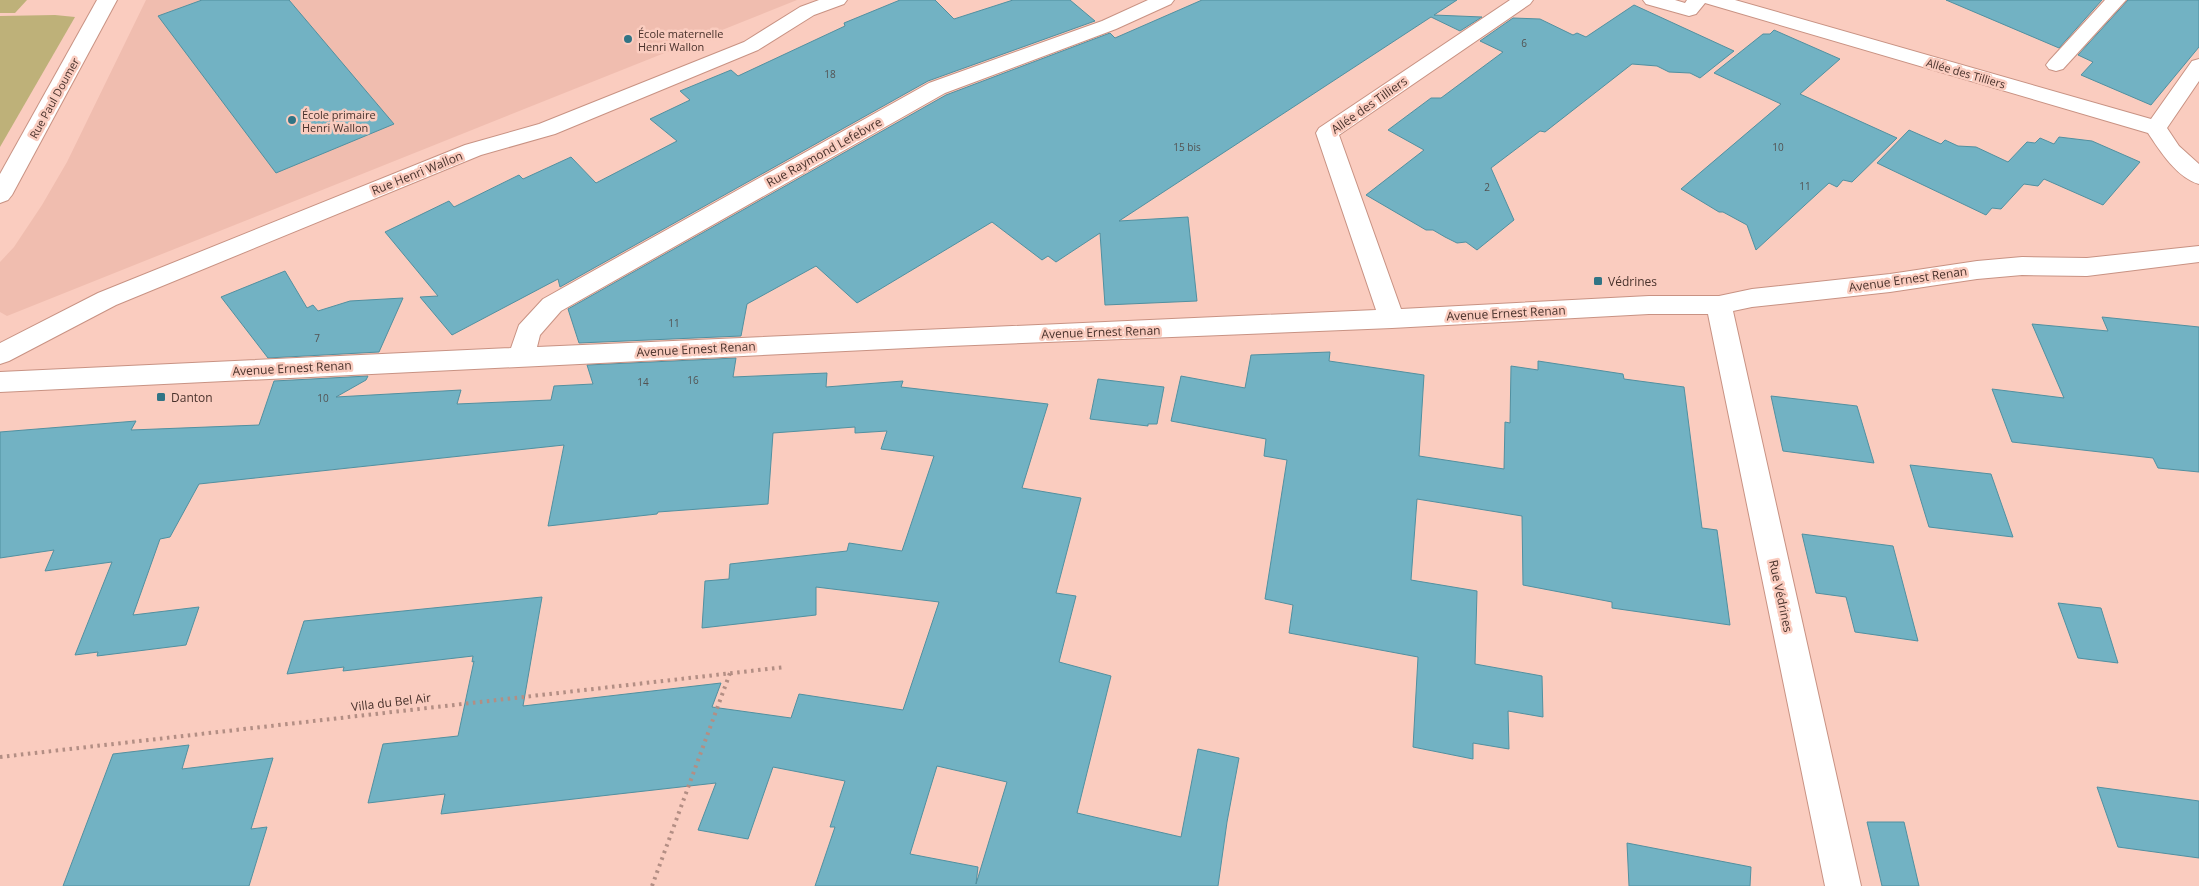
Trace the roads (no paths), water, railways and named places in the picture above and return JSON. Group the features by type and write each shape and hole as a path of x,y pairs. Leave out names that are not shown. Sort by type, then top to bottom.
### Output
{"street":[{"name":"Rue Paul Doumer","path":"0,195 107,0"},
{"name":"Rue Henri Wallon","path":"0,354 107,299 473,150 547,129 751,46 808,11 837,0"},
{"name":"Rue Raymond Lefebvre","path":"522,357 528,332 552,305 937,88 1109,25 1164,0"},
{"name":"Allée des Tilliers","path":"1392,320 1327,133 1523,0"},
{"path":"1653,0 1689,10 1697,0"},
{"name":"Allée des Tilliers","path":"1713,0 2156,128"},
{"path":"2056,65 2116,0"},
{"path":"2199,65 2156,128 2171,150 2199,177"},
{"name":"Avenue Ernest Renan","path":"0,382 950,337 1392,320 1649,305 1719,305 1752,298 1890,283 1977,270 2022,266 2086,267 2199,254"},
{"name":"Rue Védrines","path":"1719,305 1843,886"}],"place":[{"name":"École maternelle Henri Wallon","path":"628,39"},
{"name":"École primaire Henri Wallon","path":"292,120"},
{"name":"Védrines","path":"1598,281"},
{"name":"Danton","path":"161,397"}]}
